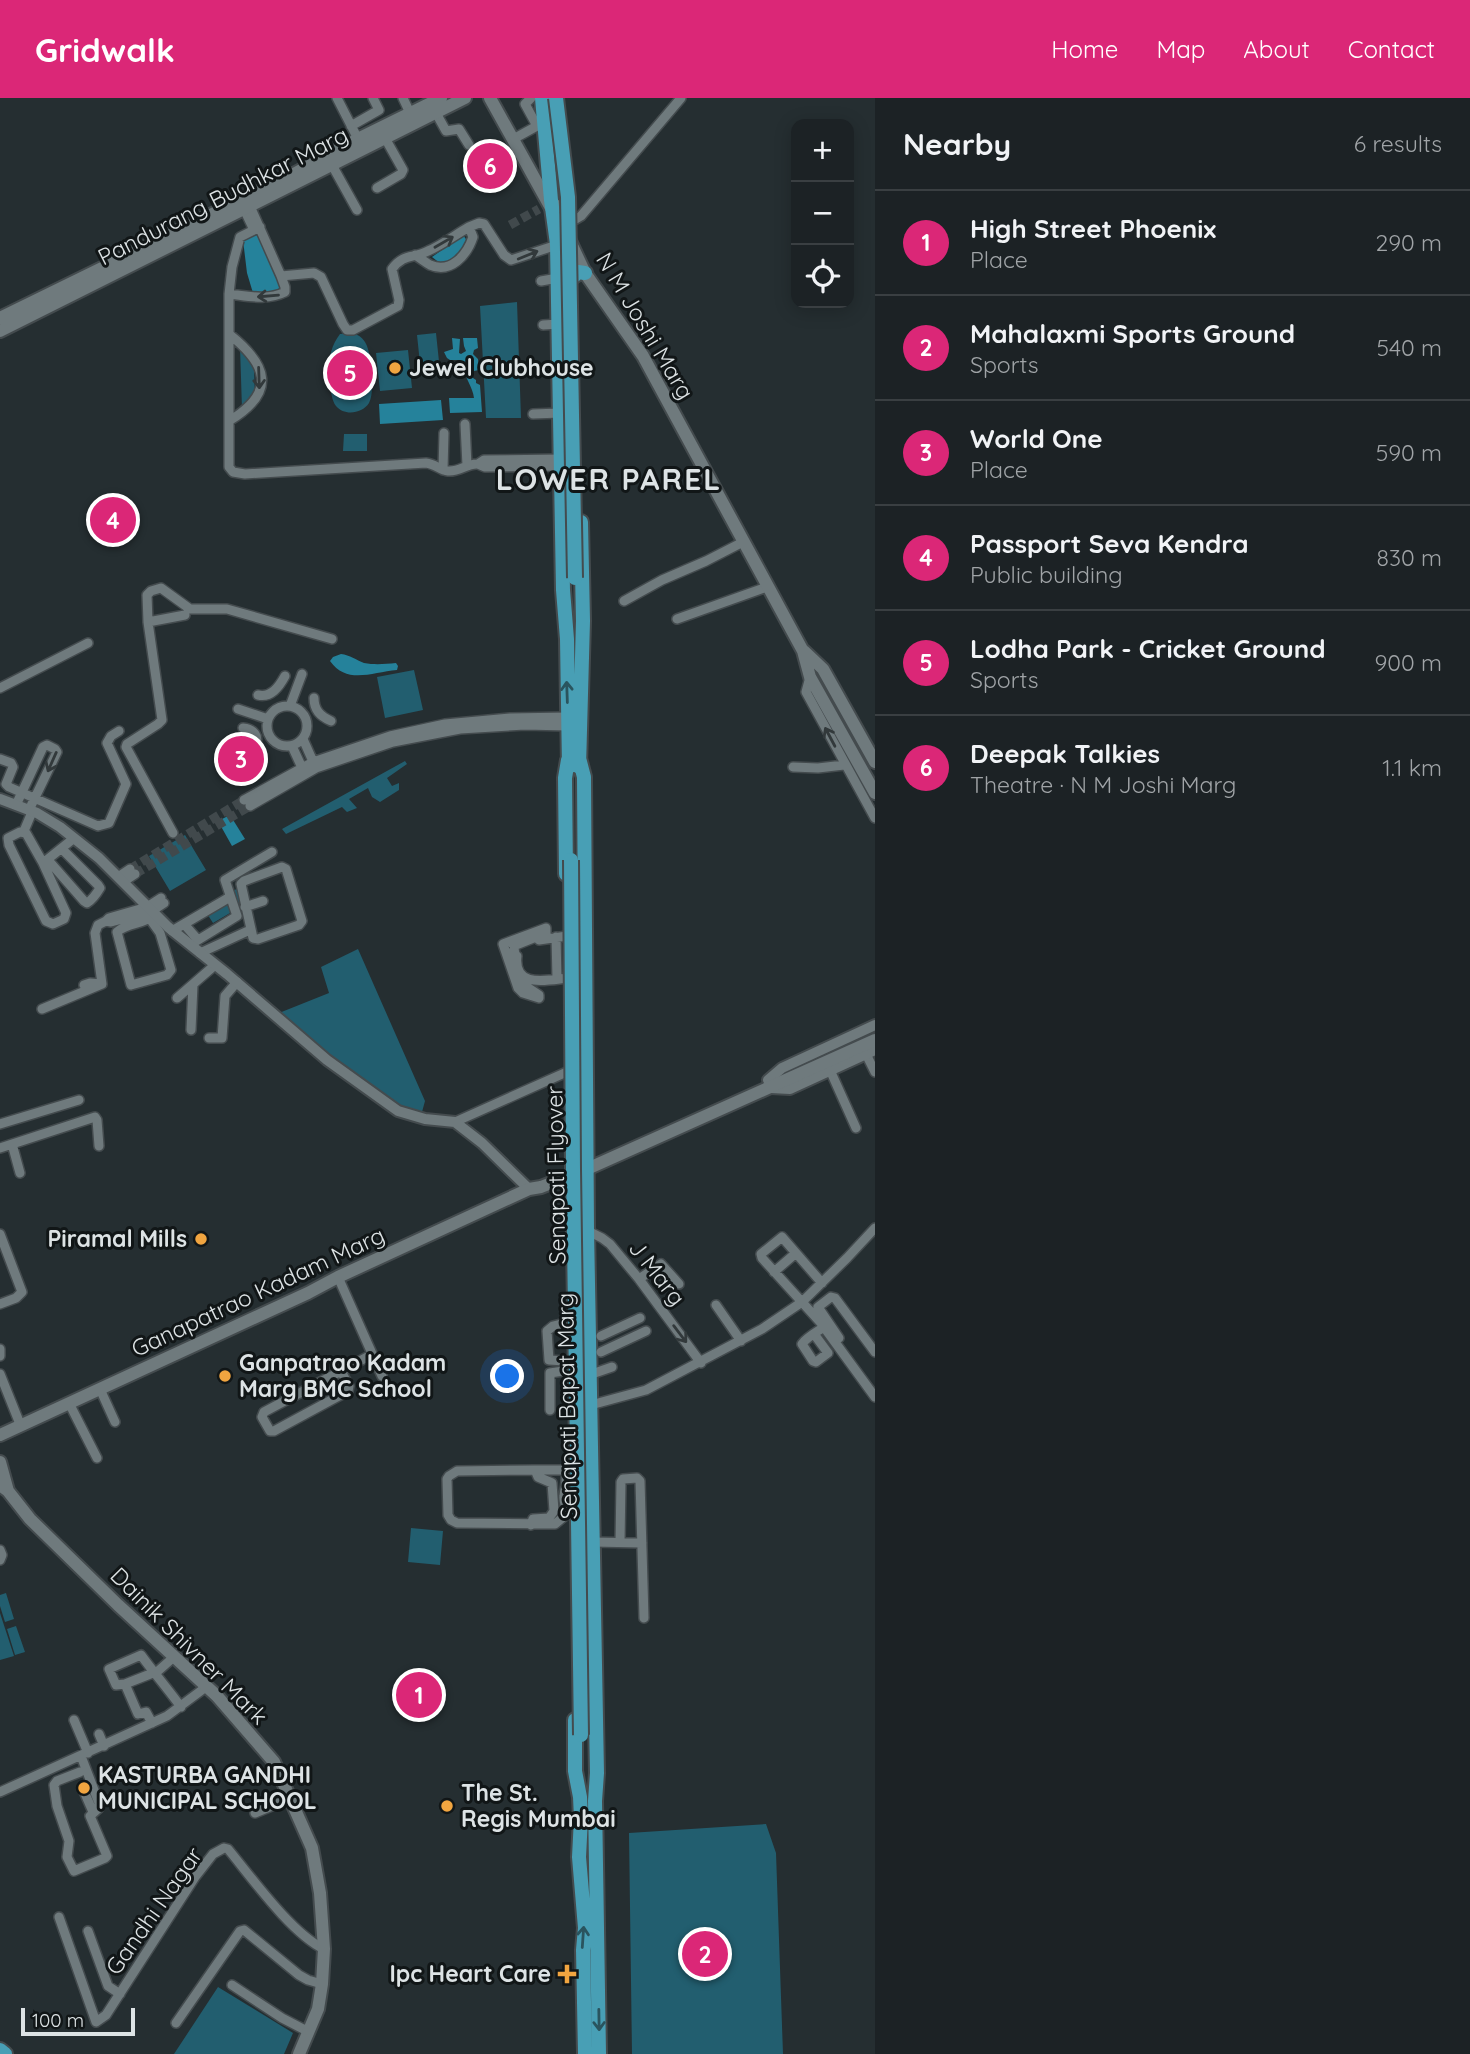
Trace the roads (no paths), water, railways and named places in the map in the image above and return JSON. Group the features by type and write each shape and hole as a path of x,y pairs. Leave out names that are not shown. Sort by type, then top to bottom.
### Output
{"main road":[{"name":"Pandurang Budhkar Marg","path":"0,331 178,236 247,207 358,139 441,98"},
{"name":"Pandurang Budhkar Marg","path":"0,318 178,236 293,179 332,165 466,98"},
{"path":"490,98 548,206 580,275 574,759"},
{"path":"542,98 548,206"},
{"path":"549,98 561,196 568,575 574,617"},
{"path":"556,98 568,197 575,565 574,617 567,639 568,721 574,759"},
{"path":"562,98 576,219 564,244 551,327 560,413 563,590 574,617"},
{"path":"558,278 580,275"},
{"name":"N M Joshi Marg","path":"580,275 643,356 803,651"},
{"path":"803,651 823,669 875,762"},
{"path":"803,651 810,677 875,793"},
{"path":"810,677 823,669"},
{"name":"Senapati Flyover","path":"574,759 570,779 574,860 573,1156 585,1735 595,1801"},
{"name":"Senapati Bapat Marg","path":"574,759 565,778 561,937 569,1071 568,1497 573,1546 575,1771 580,1797 579,1857 584,1928 585,2054"},
{"name":"Senapati Bapat Marg","path":"574,759 584,777 585,1071 599,2054"},
{"path":"770,1083 875,1032"},
{"path":"770,1083 875,1040"},
{"name":"Ganapatrao Kadam Marg","path":"0,1435 532,1188 541,1187 770,1083"},
{"path":"0,1462 4,1488"},
{"name":"Dainik Shivner Mark","path":"4,1488 61,1550 223,1702 274,1762 312,1848 320,1893 324,1949 322,1984 318,2009 299,2054"},
{"path":"573,1546 577,1551 583,1552 591,1549 593,1544"},
{"name":"Senapati Flyover","path":"580,1797 585,1735"},
{"path":"0,2050 5,2054"}],"street":[{"path":"337,98 358,139"},
{"path":"351,126 379,110 373,98"},
{"path":"403,98 410,113"},
{"path":"517,137 537,126 525,104 531,98"},
{"path":"548,206 576,219 581,216 681,98"},
{"path":"436,113 446,131 459,129 469,145"},
{"path":"377,188 401,174 403,170 385,138"},
{"path":"332,165 357,210"},
{"path":"229,294 262,298 285,292 281,276 247,207"},
{"path":"418,257 479,223 484,224 504,255 512,260 564,244"},
{"path":"257,228 240,237 232,267 229,294 229,467 233,472 239,474 426,463 452,472 472,464 485,467 561,463"},
{"path":"281,276 314,273 321,277 343,324 347,330 353,330 398,306 392,268 406,256 418,257 435,266 451,265 465,256 470,247 473,237 470,229"},
{"path":"541,281 558,278"},
{"path":"229,334 253,355 262,380 259,394 250,406 229,421"},
{"path":"533,414 560,413"},
{"path":"465,424 467,466"},
{"path":"443,470 444,433"},
{"path":"624,601 743,542"},
{"path":"677,619 767,587"},
{"path":"173,833 126,747 162,720 148,622 147,595 151,590 161,588 190,609 232,611 332,639"},
{"path":"148,622 185,615"},
{"path":"0,688 88,643"},
{"path":"274,691 285,706 301,711 305,716 307,728 303,739 292,746 277,744 270,738 267,731 268,719 272,712 285,706 302,674"},
{"path":"258,695 267,695 274,691 285,676"},
{"path":"810,677 806,692 875,818"},
{"path":"314,698 316,710 331,721"},
{"path":"238,709 268,719"},
{"path":"305,716 316,710"},
{"path":"247,803 303,770 390,736 445,724 568,721"},
{"path":"243,728 250,729 256,735 257,743 254,747"},
{"path":"256,735 267,731"},
{"path":"0,759 11,763 13,767 7,786 99,825 108,823 126,784 107,743 110,736 119,732"},
{"path":"303,739 314,765"},
{"path":"16,805 43,747 47,745 55,749 57,752 35,798 24,831"},
{"path":"292,746 303,770"},
{"path":"793,767 844,765"},
{"path":"0,799 50,820 99,858 167,931 194,943"},
{"path":"24,831 10,836 7,841 46,921 52,924 64,919 66,913 46,861"},
{"path":"24,831 46,861 87,903 100,888 62,849"},
{"path":"46,861 73,839"},
{"path":"194,943 237,916 225,880 272,852"},
{"path":"284,867 302,921 299,925 258,939 253,938 245,907 242,882 284,867"},
{"path":"120,879 132,872"},
{"path":"167,931 230,897"},
{"path":"162,901 151,913 117,932 131,985 167,975 172,970 167,931"},
{"path":"245,907 263,901"},
{"path":"102,984 95,933 98,925 106,921 151,913"},
{"path":"184,924 200,953 327,1060 390,1106 408,1115 455,1122 532,1188"},
{"path":"546,928 546,933 514,947 517,966 522,976 527,987 539,995 539,998 523,993 518,988 503,944 546,928"},
{"path":"200,953 250,930"},
{"path":"516,959 518,953 530,943 561,937"},
{"path":"177,998 215,965"},
{"path":"522,976 531,981 562,979"},
{"path":"209,1038 222,1038 225,999 223,990 237,982"},
{"path":"84,985 102,984"},
{"path":"42,1010 102,984"},
{"path":"191,1030 193,985"},
{"path":"875,1025 782,1068 770,1083 790,1089 871,1052 875,1072"},
{"path":"830,1070 856,1128"},
{"path":"455,1122 569,1071 585,1071"},
{"path":"0,1124 79,1100"},
{"path":"0,1148 94,1117 97,1120 99,1146"},
{"path":"12,1144 20,1173"},
{"path":"569,1228 587,1229"},
{"path":"570,1409 646,1390 743,1340 802,1302 875,1228"},
{"name":"J Marg","path":"587,1229 610,1244 701,1363"},
{"path":"0,1234 22,1292 19,1297 0,1304"},
{"path":"822,1283 784,1238 780,1237 761,1255 824,1323 874,1392"},
{"path":"774,1272 796,1253"},
{"path":"639,1279 661,1264 679,1284"},
{"path":"338,1277 382,1376"},
{"path":"824,1323 818,1306 833,1297 875,1352"},
{"path":"716,1305 743,1340"},
{"path":"601,1336 640,1318"},
{"path":"567,1364 549,1360 547,1331 553,1326 569,1322"},
{"path":"814,1334 824,1323"},
{"path":"601,1352 646,1331"},
{"path":"0,1349 0,1356"},
{"path":"341,1371 348,1391 270,1431 262,1417 264,1412 371,1355"},
{"path":"550,1410 550,1373 567,1364"},
{"path":"589,1375 612,1367"},
{"path":"0,1374 20,1424"},
{"path":"100,1389 115,1422"},
{"path":"69,1403 97,1458"},
{"path":"531,1525 533,1519 549,1518 554,1511 552,1483 538,1477 535,1470"},
{"path":"457,1471 566,1471 568,1497 567,1514 558,1523 551,1525 457,1523 448,1515 447,1479 457,1471"},
{"path":"620,1542 621,1482 623,1479 637,1478 640,1482 644,1618"},
{"path":"568,1497 592,1492"},
{"path":"593,1544 642,1543"},
{"path":"0,1550 0,1560"},
{"path":"175,1656 158,1671 153,1673 125,1684 119,1686 109,1669 138,1655 143,1657 153,1673 181,1707"},
{"path":"125,1684 138,1714 147,1713 152,1723"},
{"path":"74,1720 80,1762 99,1803 99,1808 90,1816 107,1857 74,1871 67,1857 69,1841 57,1806 54,1785 80,1762 104,1745 181,1707 206,1687"},
{"path":"99,1734 104,1745"},
{"path":"0,1792 80,1762"},
{"path":"83,1790 93,1812"},
{"path":"255,1813 290,1798"},
{"name":"Gandhi Nagar","path":"59,1917 96,2022 106,2015 195,1877 213,1854 224,1848 228,1849 310,1942 324,1949"},
{"path":"176,2023 240,1931 244,1930 299,1975 322,1984"},
{"path":"88,1931 108,1986 120,1994"},
{"path":"232,1985 282,2018 309,2032"}],"tunnel":[{"path":"510,225 539,209"},
{"path":"130,869 244,800"},
{"path":"135,874 250,806"}],"place":[{"name":"Deepak Talkies","path":"490,166"},
{"name":"Jewel Clubhouse","path":"395,368"},
{"name":"Lodha Park - Cricket Ground","path":"350,373"},
{"name":"Passport Seva Kendra","path":"113,520"},
{"name":"World One","path":"241,759"},
{"name":"Piramal Mills","path":"201,1239"},
{"name":"Ganpatrao Kadam Marg BMC School","path":"225,1376"},
{"name":"High Street Phoenix","path":"419,1695"},
{"name":"KASTURBA GANDHI MUNICIPAL SCHOOL","path":"84,1788"},
{"name":"The St. Regis Mumbai","path":"447,1806"},
{"name":"Mahalaxmi Sports Ground","path":"705,1954"},
{"name":"Ipc Heart Care","path":"567,1974"}],"district":[{"name":"LOWER PAREL","path":"609,480"}]}
